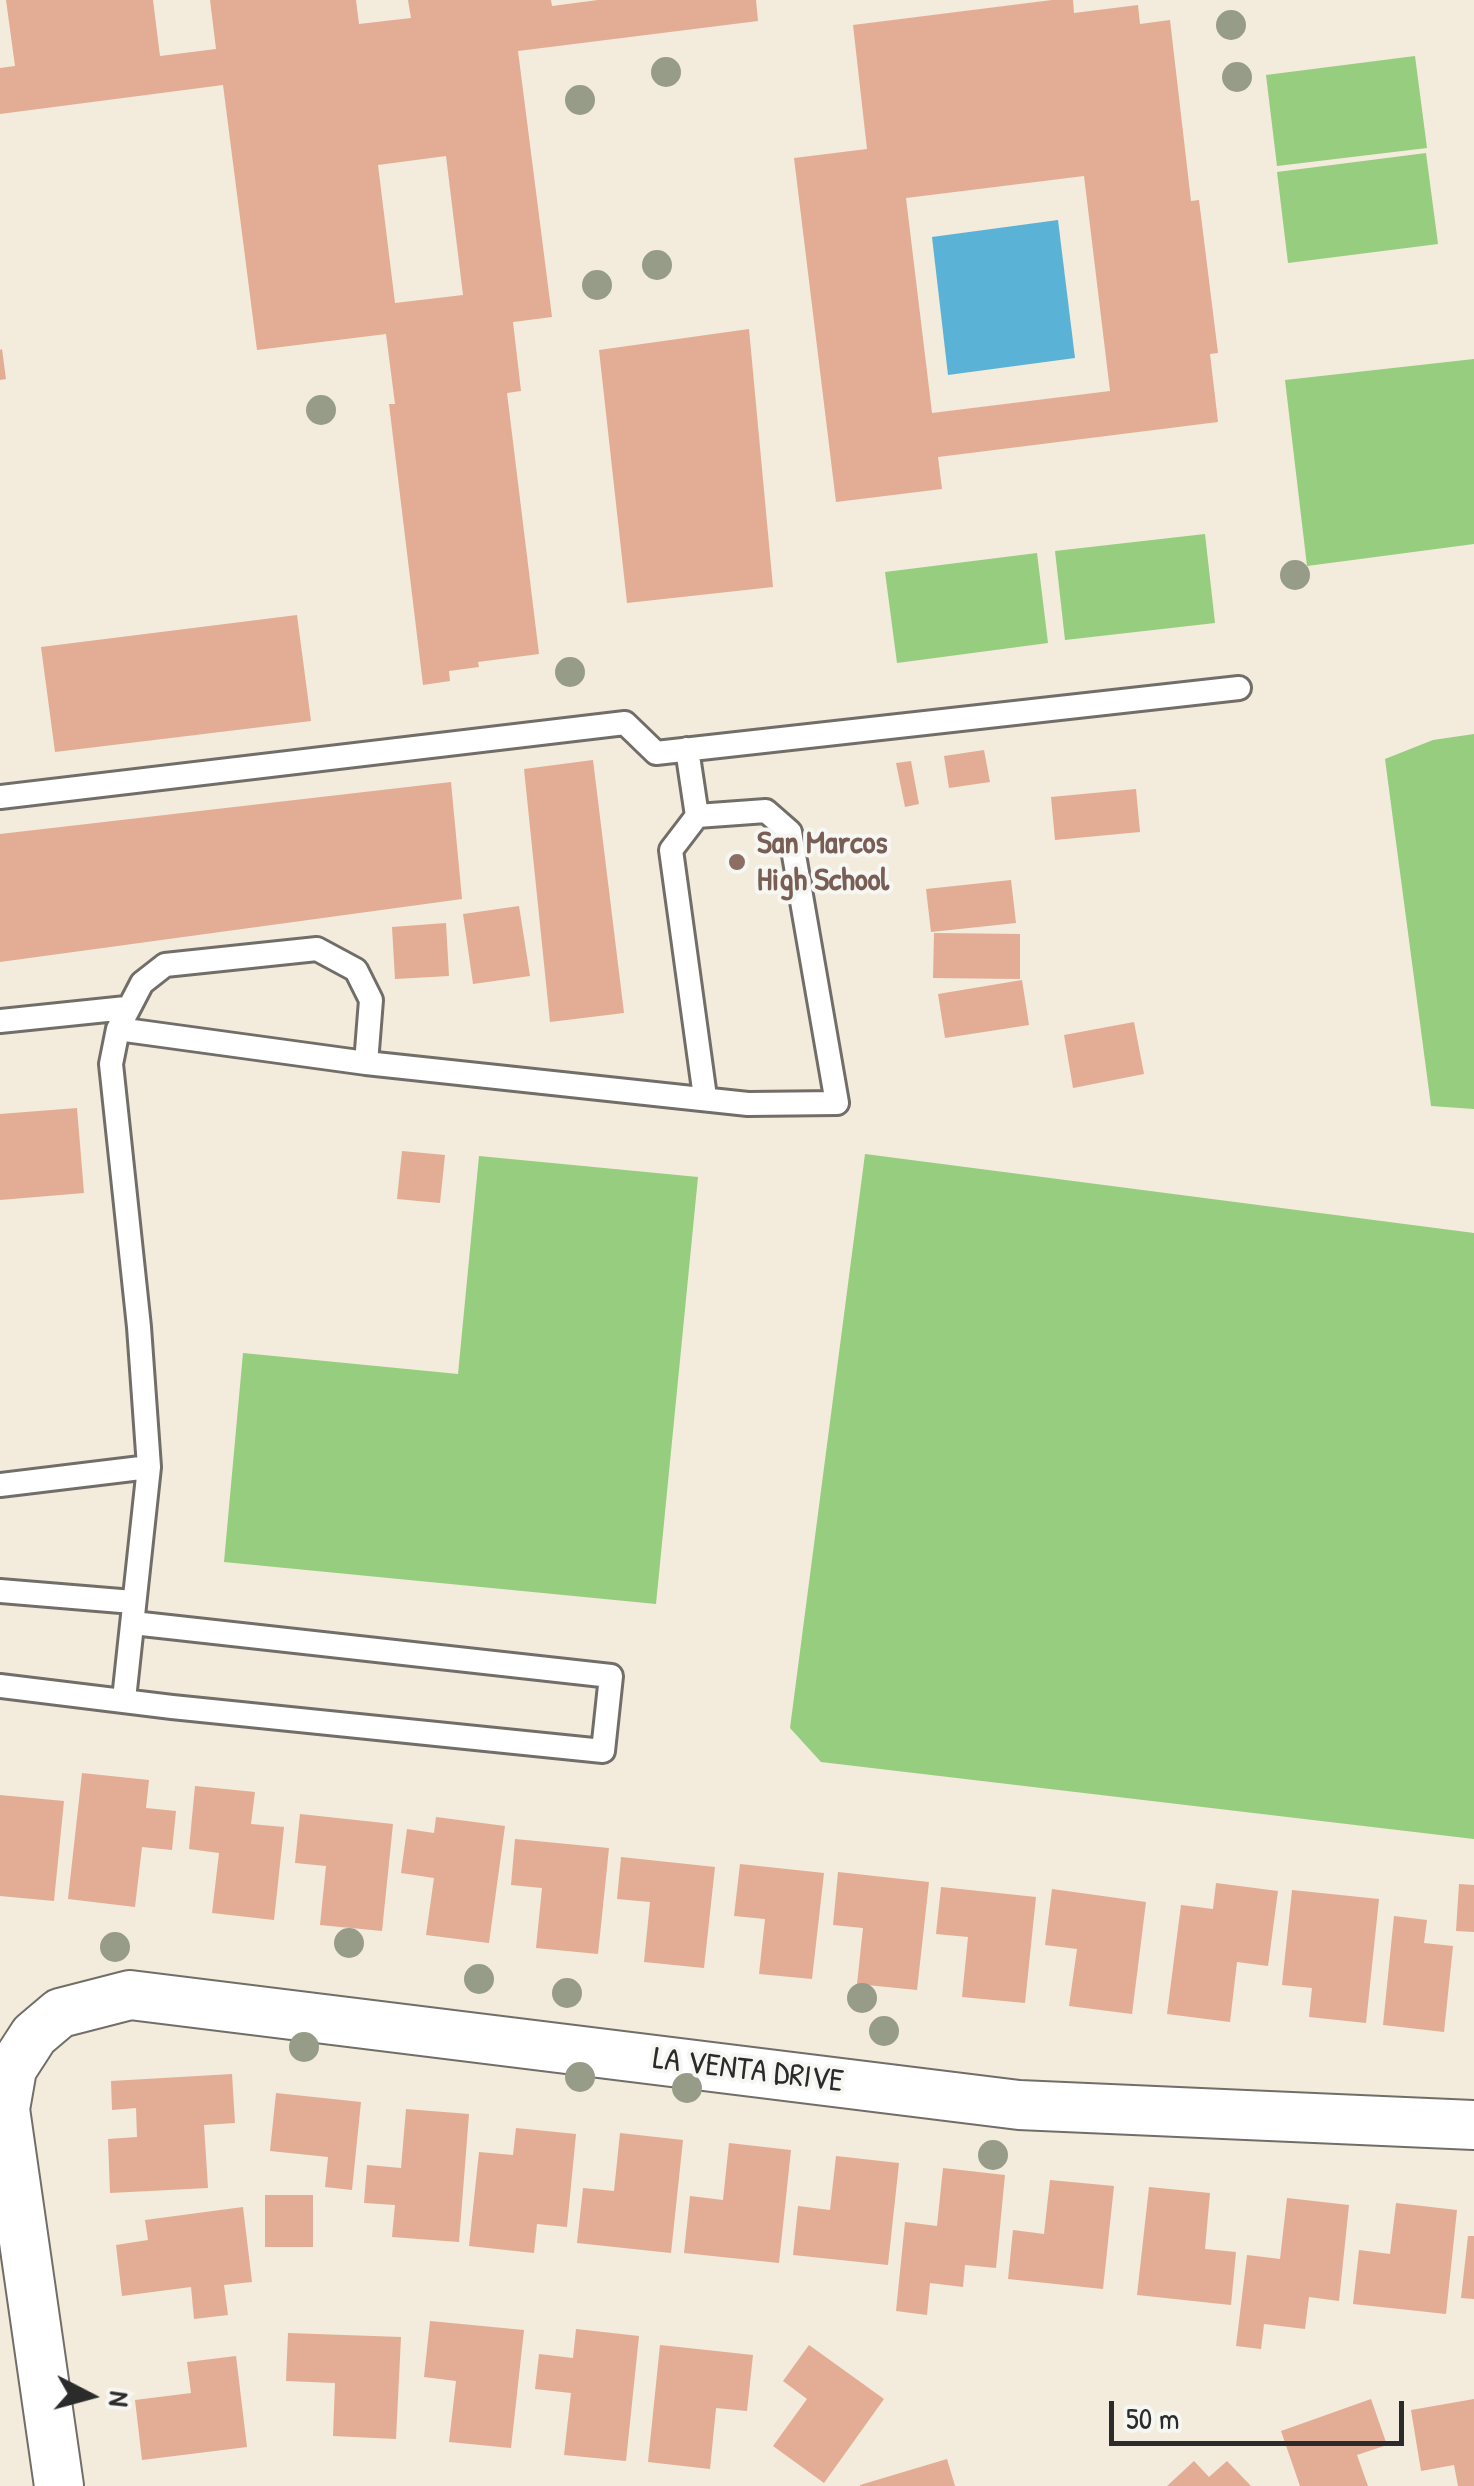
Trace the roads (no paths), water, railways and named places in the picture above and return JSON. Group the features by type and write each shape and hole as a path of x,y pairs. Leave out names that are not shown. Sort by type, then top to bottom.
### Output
{"street":[{"name":"LA VENTA DRIVE","path":"20,2346 5,2109 12,2069 34,2035 60,2013 130,1995 1019,2104 1474,2125"},
{"path":"20,2346 58,2486"}],"lane":[{"path":"0,796 626,723 656,753 1239,688"},
{"path":"687,749 696,816 671,850 704,1097"},
{"path":"0,1021 122,1018 366,1063 748,1104 837,1103 790,832 766,811 696,816"},
{"path":"124,1699 148,1467 139,1328 110,1064 122,1018 142,983 165,965 317,949 356,970 371,1000 366,1063"},
{"path":"0,1485 148,1467"},
{"path":"0,1591 611,1676 603,1751 0,1686"}],"water":[{"path":"1058,220 1075,358 948,375 932,237"}],"place":[{"name":"San Marcos High School","path":"737,862"}]}
